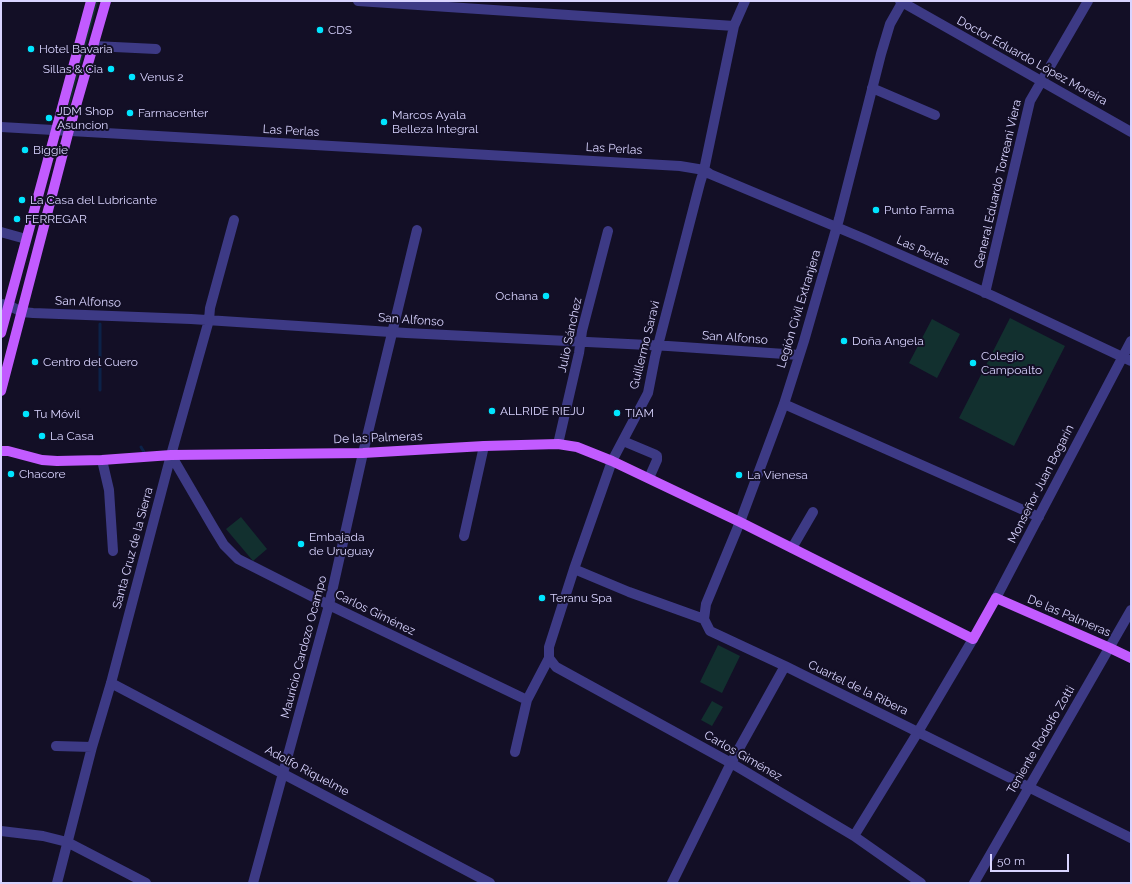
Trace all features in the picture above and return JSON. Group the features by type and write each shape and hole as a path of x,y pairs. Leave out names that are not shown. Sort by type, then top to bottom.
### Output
{"main road":[{"path":"1,334 5,305 26,239 91,1"},
{"path":"1,391 69,130 106,1"},
{"name":"De las Palmeras","path":"1,451 8,451 42,460 57,461 102,460 171,455 363,453 484,446 558,444 577,447 612,461 740,522"},
{"path":"740,522 973,639"},
{"name":"De las Palmeras","path":"996,598 1131,658"},
{"name":"Monseñor Juan Bogarín","path":"973,639 996,598"}],"street":[{"path":"358,1 734,26"},
{"name":"Guillermo Saravi","path":"515,752 527,700 549,658 549,647 574,569 612,461 648,392 658,347 704,170 734,26 745,1"},
{"name":"Doctor Eduardo López Moreira","path":"902,1 1131,132"},
{"name":"Legión Civil Extranjera","path":"704,619 706,604 740,522 784,404 837,227 872,88 890,24 902,1"},
{"name":"General Eduardo Torreani Viera","path":"985,292 1030,101 1088,1"},
{"path":"94,46 156,49"},
{"path":"872,88 935,115"},
{"name":"Las Perlas","path":"1,127 680,166 704,170 717,177 837,227 985,292 1127,359"},
{"name":"Santa Cruz de la Sierra","path":"57,883 92,747 111,683 171,455 209,320 210,308 234,220"},
{"name":"Mauricio Cardozo Ocampo","path":"253,883 329,605 363,453 417,230"},
{"name":"Julio Sánchez","path":"558,444 579,353 580,342 608,231"},
{"path":"1,232 26,239"},
{"path":"5,305 22,312"},
{"name":"San Alfonso","path":"22,312 209,320 799,355"},
{"name":"Monseñor Juan Bogarín","path":"996,598 1039,517 1127,359 1131,341"},
{"path":"784,404 1039,517"},
{"path":"623,441 657,456 657,460 649,478"},
{"path":"464,536 484,446"},
{"name":"Carlos Giménez","path":"171,455 213,528 224,544 238,559 329,605 527,700"},
{"path":"102,460 109,490 113,550"},
{"path":"792,548 814,512"},
{"path":"574,569 647,599 704,619"},
{"name":"Teniente Rodolfo Zotti","path":"974,883 1131,610"},
{"name":"Cuartel de la Ribera","path":"704,619 710,631 784,666 1131,838"},
{"name":"Monseñor Juan Bogarín","path":"854,836 973,639"},
{"name":"Carlos Giménez","path":"549,658 556,667 731,763 854,836 921,883"},
{"path":"672,883 731,763 784,666"},
{"name":"Adolfo Riquelme","path":"111,683 490,883"},
{"path":"56,746 92,747"},
{"path":"1,831 43,836 67,842 146,883"}],"green space":[{"path":"95,1 98,1 66,115"},
{"path":"1010,318 1065,346 1014,446 959,418"},
{"path":"932,319 960,334 937,378 909,363"},
{"path":"241,517 267,549 253,561 226,529"},
{"path":"718,645 740,656 722,693 700,682"},
{"path":"712,701 723,707 712,726 701,720"}],"waterway":[{"path":"100,324 100,390"},
{"path":"141,447 144,452"}],"place":[{"name":"CDS","path":"320,30"},
{"name":"Hotel Bavaria","path":"31,49"},
{"name":"Sillas & Cia","path":"111,69"},
{"name":"Venus 2","path":"132,77"},
{"name":"Farmacenter","path":"130,113"},
{"name":"JDM Shop Asuncion","path":"49,118"},
{"name":"Marcos Ayala Belleza Integral","path":"384,122"},
{"name":"Biggie","path":"25,150"},
{"name":"La Casa del Lubricante","path":"22,200"},
{"name":"Punto Farma","path":"876,210"},
{"name":"FERREGAR","path":"17,219"},
{"name":"Ochana","path":"546,296"},
{"name":"Doña Angela","path":"844,341"},
{"name":"Centro del Cuero","path":"35,362"},
{"name":"Colegio Campoalto","path":"973,363"},
{"name":"ALLRIDE RIEJU","path":"492,411"},
{"name":"TIAM","path":"617,413"},
{"name":"Tu Móvil","path":"26,414"},
{"name":"La Casa","path":"42,436"},
{"name":"Chacore","path":"11,474"},
{"name":"La Vienesa","path":"739,475"},
{"name":"Embajada de Uruguay","path":"301,544"},
{"name":"Teranu Spa","path":"542,598"}]}
